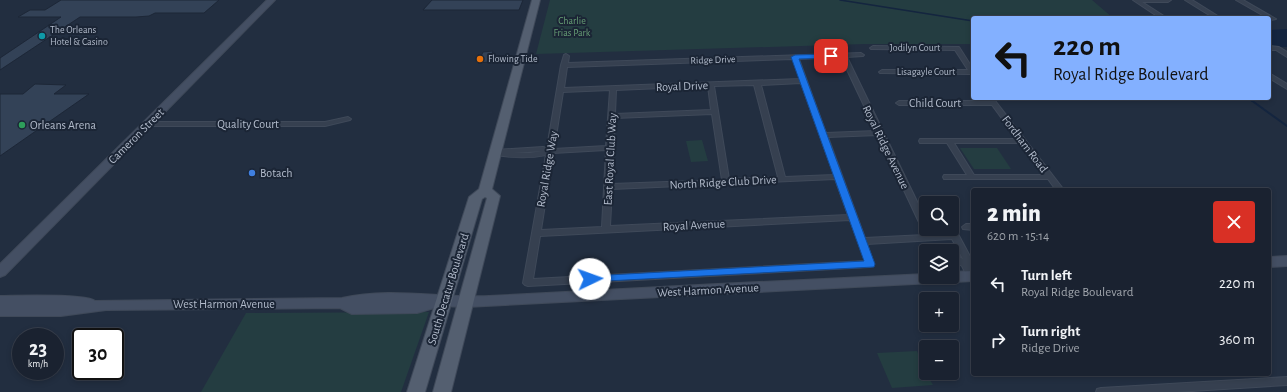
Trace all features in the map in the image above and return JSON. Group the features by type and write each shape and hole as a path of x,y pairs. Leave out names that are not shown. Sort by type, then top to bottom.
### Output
{"main road":[{"name":"Cameron Street","path":"0,272 271,0"},
{"name":"South Decatur Boulevard","path":"416,392 476,197 485,191 536,0"},
{"name":"South Decatur Boulevard","path":"442,392 494,196 485,191"},
{"path":"1271,262 1287,261"},
{"name":"West Harmon Avenue","path":"0,301 70,301 106,305 342,303 352,309 417,308 443,302 466,302 970,272"},
{"name":"West Harmon Avenue","path":"0,311 61,311 106,305"}],"street":[{"path":"1161,16 1136,0 1168,0"},
{"path":"1188,0 1215,16"},
{"path":"1239,0 1268,16"},
{"name":"Jodilyn Court","path":"873,48 957,48 971,71"},
{"path":"1271,48 1277,48 1287,55"},
{"name":"Royal Ridge Way","path":"566,56 528,283 870,264 861,241"},
{"name":"Royal Ridge Avenue","path":"843,56 930,237"},
{"name":"Ridge Drive","path":"564,65 861,56"},
{"path":"795,57 861,241 955,236 968,260 970,272"},
{"name":"Lisagayle Court","path":"882,72 971,73"},
{"path":"1271,76 1287,88"},
{"name":"Royal Drive","path":"560,90 804,81"},
{"path":"757,83 782,179"},
{"path":"711,85 726,182"},
{"name":"East Royal Club Way","path":"606,230 613,88"},
{"name":"Child Court","path":"899,103 992,101"},
{"name":"Fordham Road","path":"992,101 1058,188"},
{"path":"612,116 715,112"},
{"name":"Quality Court","path":"148,124 325,124 348,119"},
{"path":"823,136 880,133"},
{"path":"923,141 1022,141"},
{"path":"949,141 972,177"},
{"path":"495,152 510,156 542,154 550,151 610,148"},
{"name":"North Ridge Club Drive","path":"608,187 838,177"},
{"path":"947,177 1050,177"},
{"name":"Royal Avenue","path":"536,233 853,217"},
{"path":"944,237 948,244"},
{"path":"959,262 970,272"},
{"path":"1101,392 1287,381"}],"green space":[{"name":"Charlie Frias Park","path":"550,0 1092,0 1111,16 971,16 971,44 865,44 536,54"},
{"path":"702,140 708,161 691,162 686,141"},
{"path":"960,148 997,148 1011,169 974,169"},
{"path":"429,312 401,392 201,392 246,313"},
{"path":"917,351 919,356 919,380 930,380 933,385 892,388 877,353"}],"water":[{"path":"1287,29 1287,47 1271,47 1271,30"}],"building":[{"name":"The Orleans Hotel & Casino","path":"61,0 219,0 204,13 155,13 149,16 136,17 80,17 0,70 0,58 61,17 18,17 30,10 45,10"},
{"path":"432,0 523,0 519,10 423,10"},
{"path":"493,51 489,62 478,63 483,52"},
{"name":"Orleans Arena","path":"35,84 66,85 54,94 89,94 0,156 0,94 23,94"}],"waterway":[{"path":"840,0 971,21"},
{"path":"1251,100 1287,126"}],"place":[{"name":"The Orleans Hotel & Casino","path":"42,36"},
{"name":"Flowing Tide","path":"480,59"},
{"name":"Orleans Arena","path":"22,125"},
{"name":"Botach","path":"252,173"}],"route":[{"path":"590,279 870,264 795,57 831,56"}]}
